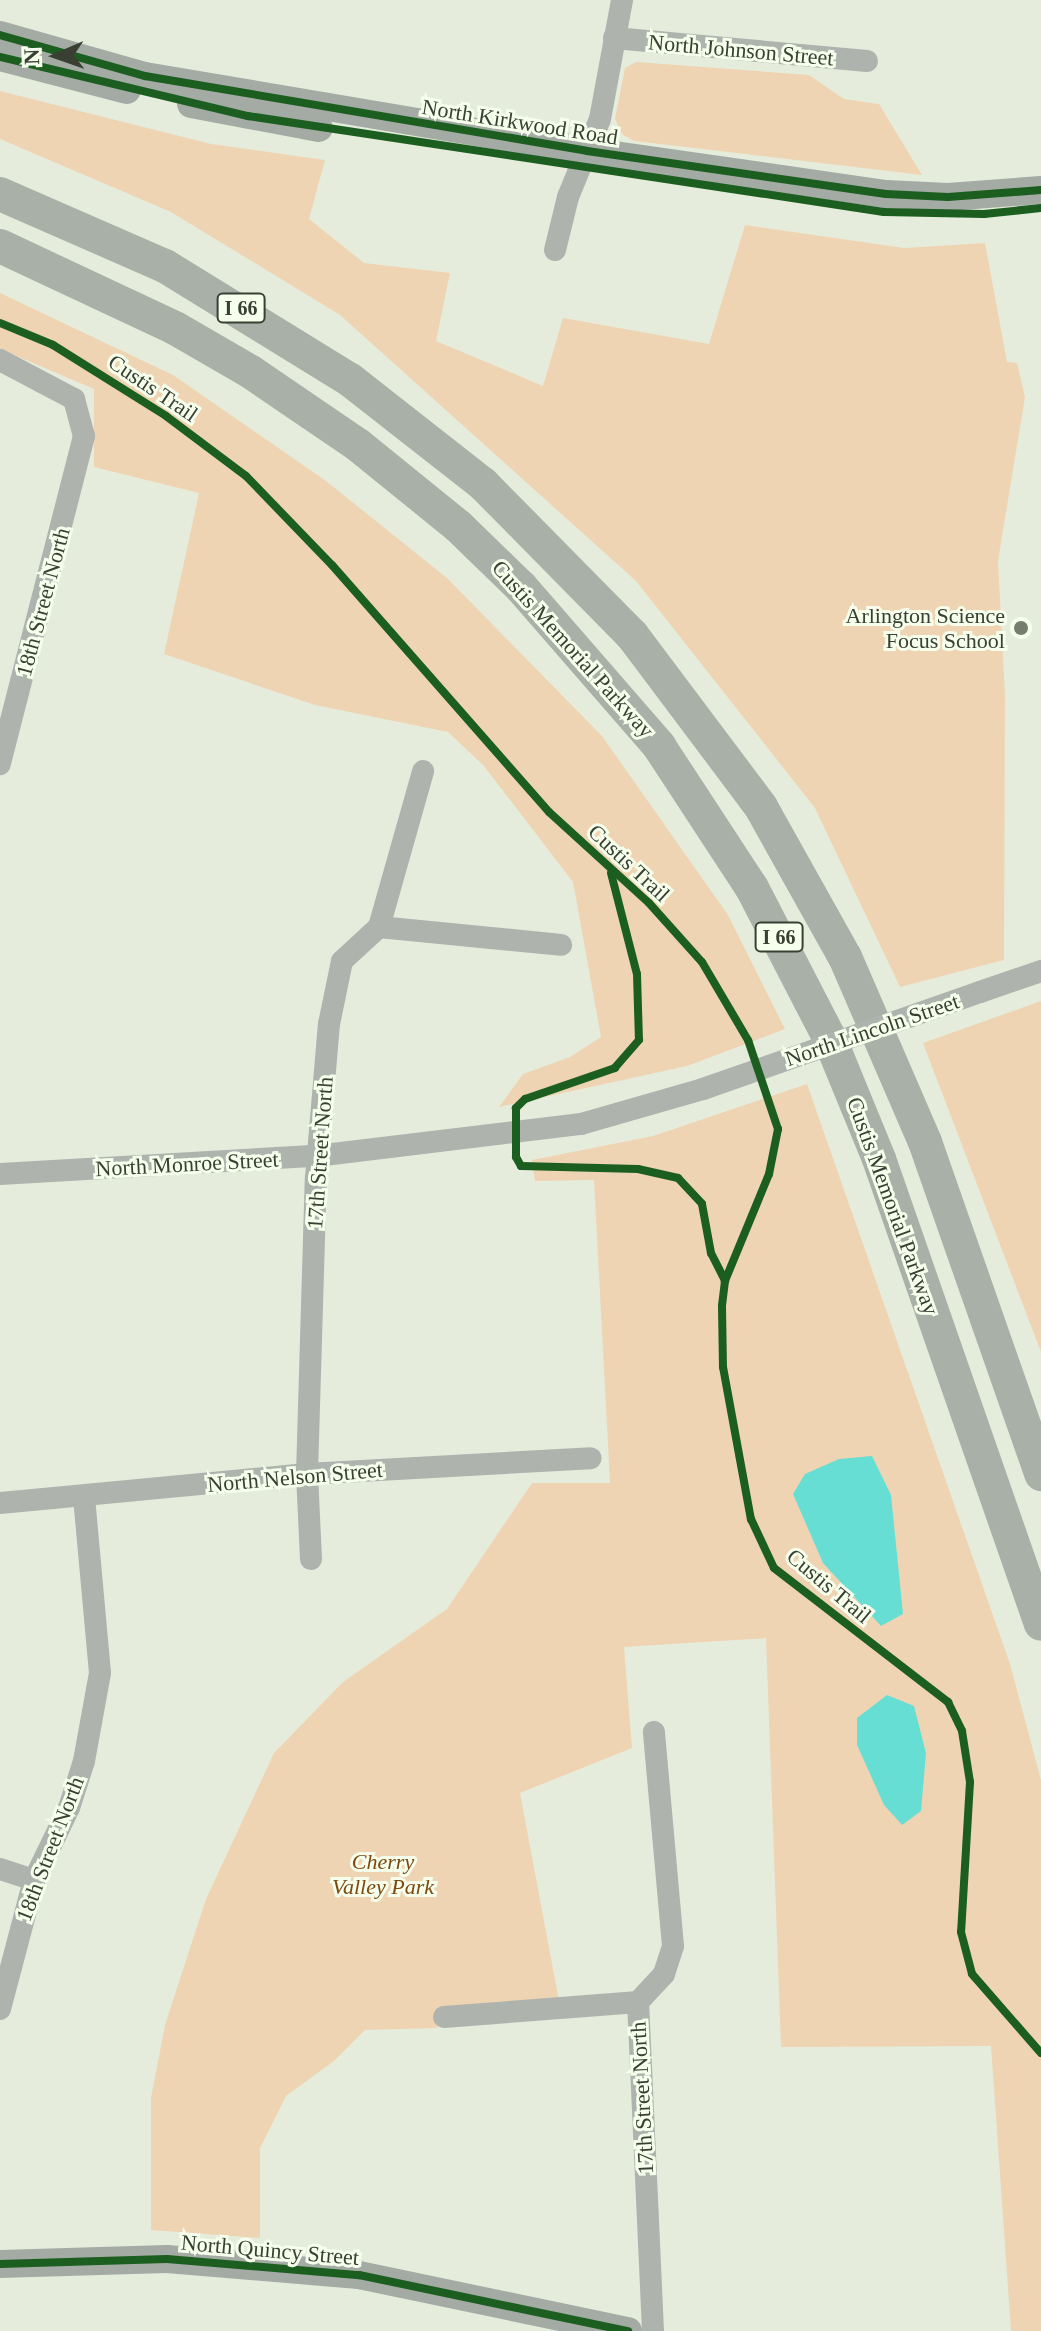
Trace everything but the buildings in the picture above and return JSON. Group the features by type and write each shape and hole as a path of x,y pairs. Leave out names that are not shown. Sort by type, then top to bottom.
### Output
{"highway":[{"path":"0,173 89,229"},
{"name":"I 66","path":"0,194 89,229 278,331 455,460 576,573 685,701 784,844 864,995 929,1155 1041,1474"},
{"name":"Custis Memorial Parkway","path":"0,246 100,289 188,336 358,445 458,526 521,587 659,746 752,888 829,1037 879,1159 1041,1624"}],"main road":[{"name":"North Kirkwood Road","path":"0,35 145,76 884,212 984,214 1041,208"},
{"name":"North Kirkwood Road","path":"0,57 248,116 583,159 886,194 948,197 1041,190"},
{"name":"North Quincy Street","path":"0,2264 167,2259 345,2274 628,2331"}],"street":[{"path":"555,250 583,159 600,119 622,0"},
{"name":"North Johnson Street","path":"614,38 867,61"},
{"name":"18th Street North","path":"0,360 74,399 84,436 74,487 0,764"},
{"path":"423,771 379,927 561,945"},
{"name":"17th Street North","path":"311,1559 307,1474 316,1156 329,1024 342,961 379,927"},
{"name":"North Lincoln Street","path":"703,1089 1041,971"},
{"name":"North Monroe Street","path":"0,1174 316,1156 581,1124 703,1089"},
{"name":"North Nelson Street","path":"0,1503 307,1474 591,1458"},
{"name":"18th Street North","path":"0,2009 34,1880 69,1808 84,1761 100,1673 84,1497"},
{"name":"17th Street North","path":"653,2331 638,2002 664,1974 673,1946 654,1732"},
{"path":"0,1869 34,1880"},
{"path":"444,2017 638,2002"}],"green space":[{"path":"636,62 809,75 844,99 879,104 922,175 634,141 622,134 615,119 625,68"},
{"path":"0,91 211,144 325,160 309,219 364,263 450,273 436,341 543,386 563,318 709,344 745,225 904,248 985,243 1007,362 1017,363 1025,397 998,561 1005,695 1004,960 900,987 815,808 636,581 340,315 171,212 0,139"},
{"path":"0,293 173,375 326,481 447,578 602,736 728,915 785,1029 687,1066 499,1107 523,1074 570,1057 601,1037 573,882 484,766 448,732 315,705 164,654 199,493 94,467 94,389 0,349"},
{"path":"1041,1001 1041,1352 923,1043"},
{"name":"Cherry Valley Park","path":"807,1084 1010,1664 1041,1780 1041,2331 1011,2331 991,2046 781,2047 766,1638 624,1647 632,1748 520,1793 559,2001 439,2012 437,2028 365,2030 334,2061 286,2096 260,2148 260,2238 151,2230 151,2098 165,2025 206,1899 274,1753 343,1682 447,1609 532,1483 610,1483 594,1180 535,1181 532,1160 653,1136"}],"water":[{"path":"872,1456 891,1495 903,1614 881,1626 823,1563 793,1494 805,1474 839,1459"},
{"path":"887,1695 914,1706 926,1753 921,1811 902,1825 884,1805 857,1745 857,1718"}],"cycle path":[{"path":"0,35 145,76 587,151 886,194 948,197 1041,190"},
{"path":"0,57 248,116 884,212 984,214 1041,208"},
{"name":"Custis Trail","path":"0,323 53,345 166,416 246,476 332,565 549,812 649,903 702,962 748,1040 778,1129 769,1174 725,1281 722,1306 723,1367 751,1519 774,1568 948,1702 962,1731 970,1782 961,1932 972,1974 1041,2053"},
{"name":"Custis Trail","path":"611,873 637,974 639,1040 615,1068 525,1099 516,1108 516,1157 521,1166 638,1169 678,1178 702,1204 711,1253 725,1281"},
{"path":"0,2264 167,2259 359,2275 628,2331"}],"place":[{"name":"Arlington Science Focus School","path":"1021,628"}]}
